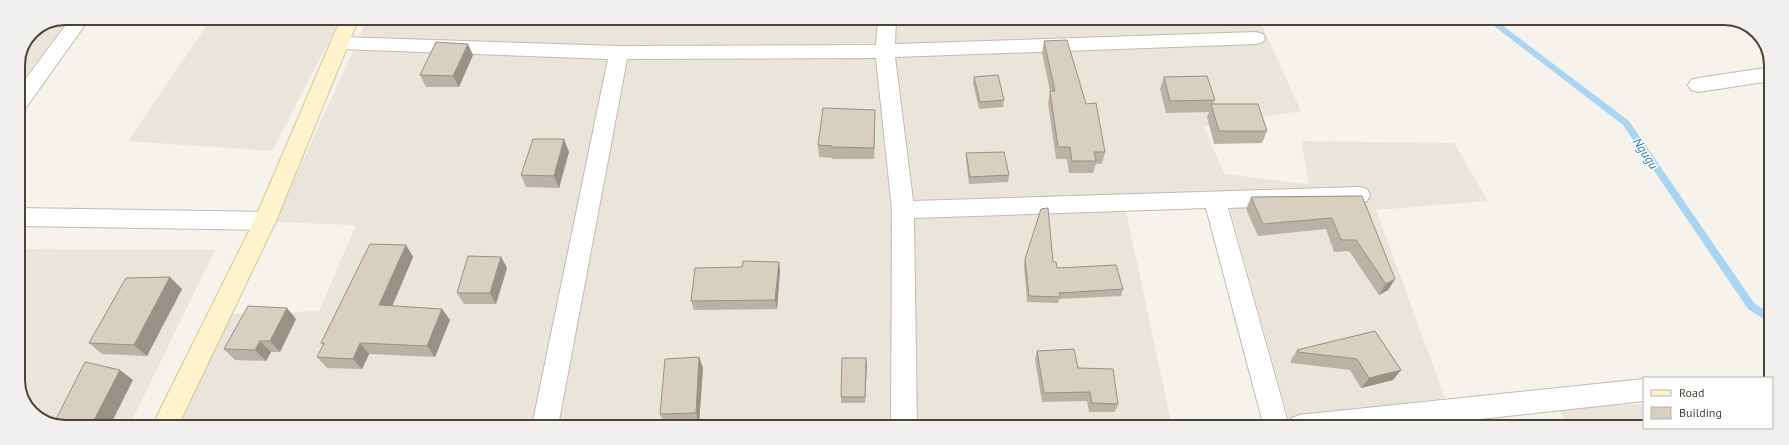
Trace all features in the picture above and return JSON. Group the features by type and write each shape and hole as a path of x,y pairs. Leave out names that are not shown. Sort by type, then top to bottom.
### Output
{"main road":[{"path":"168,420 265,221 347,25"}],"street":[{"path":"25,94 76,25"},
{"path":"887,25 885,51 903,210 904,420"},
{"path":"341,43 619,53 885,51 1256,38"},
{"path":"546,420 619,53"},
{"path":"1698,85 1764,75"},
{"path":"903,210 1359,195"},
{"path":"1215,200 1275,420"},
{"path":"25,217 265,221"},
{"path":"1364,420 1643,390"}],"shaded area":[{"path":"64,25 25,78 26,57 28,49 32,43 49,28"},
{"path":"207,25 337,25 272,151 128,141"},
{"path":"365,25 1262,25 1301,111 1204,127 1224,174 1309,184 1301,141 1454,143 1488,201 1376,210 1445,398 1289,420 1226,194 1123,197 1171,420 181,420 231,314 319,311 356,225 275,222"},
{"path":"25,249 215,250 132,420 64,420 45,415 35,407 28,396 25,383"},
{"path":"1643,404 1643,420 1564,420 1558,407"}],"building":[{"path":"1067,40 1086,104 1096,103 1105,152 1094,152 1096,161 1072,161 1070,147 1058,147 1050,91 1055,91 1044,41"},
{"path":"436,42 468,44 453,76 420,75"},
{"path":"998,75 1004,100 980,102 974,77"},
{"path":"1207,76 1215,100 1170,101 1164,77"},
{"path":"1211,104 1258,104 1267,131 1219,131"},
{"path":"823,108 875,110 874,148 832,147 818,145"},
{"path":"533,139 564,139 554,176 521,175"},
{"path":"1004,152 1009,175 970,177 966,153"},
{"path":"1362,196 1395,279 1386,284 1356,240 1341,240 1332,218 1263,224 1251,197"},
{"path":"1048,208 1053,262 1056,262 1057,268 1116,265 1123,289 1059,293 1060,297 1029,296 1025,259 1041,209"},
{"path":"370,244 406,245 379,305 442,309 427,346 360,343 353,359 317,357 324,343 321,343"},
{"path":"468,256 501,257 490,293 457,293"},
{"path":"743,261 779,262 775,300 691,301 695,268 742,267"},
{"path":"170,277 134,345 89,343 126,278"},
{"path":"248,306 287,308 270,341 260,341 255,350 224,349"},
{"path":"1375,331 1401,370 1369,378 1357,359 1298,352 1297,350"},
{"path":"1074,349 1078,368 1113,369 1118,404 1092,403 1090,392 1044,393 1037,351"},
{"path":"699,357 696,413 660,414 665,359"},
{"path":"842,358 866,358 865,397 841,397"},
{"path":"85,362 120,370 94,420 56,419"}],"waterway":[{"name":"Ngugu","path":"1497,25 1626,123 1751,306 1764,315"}]}
